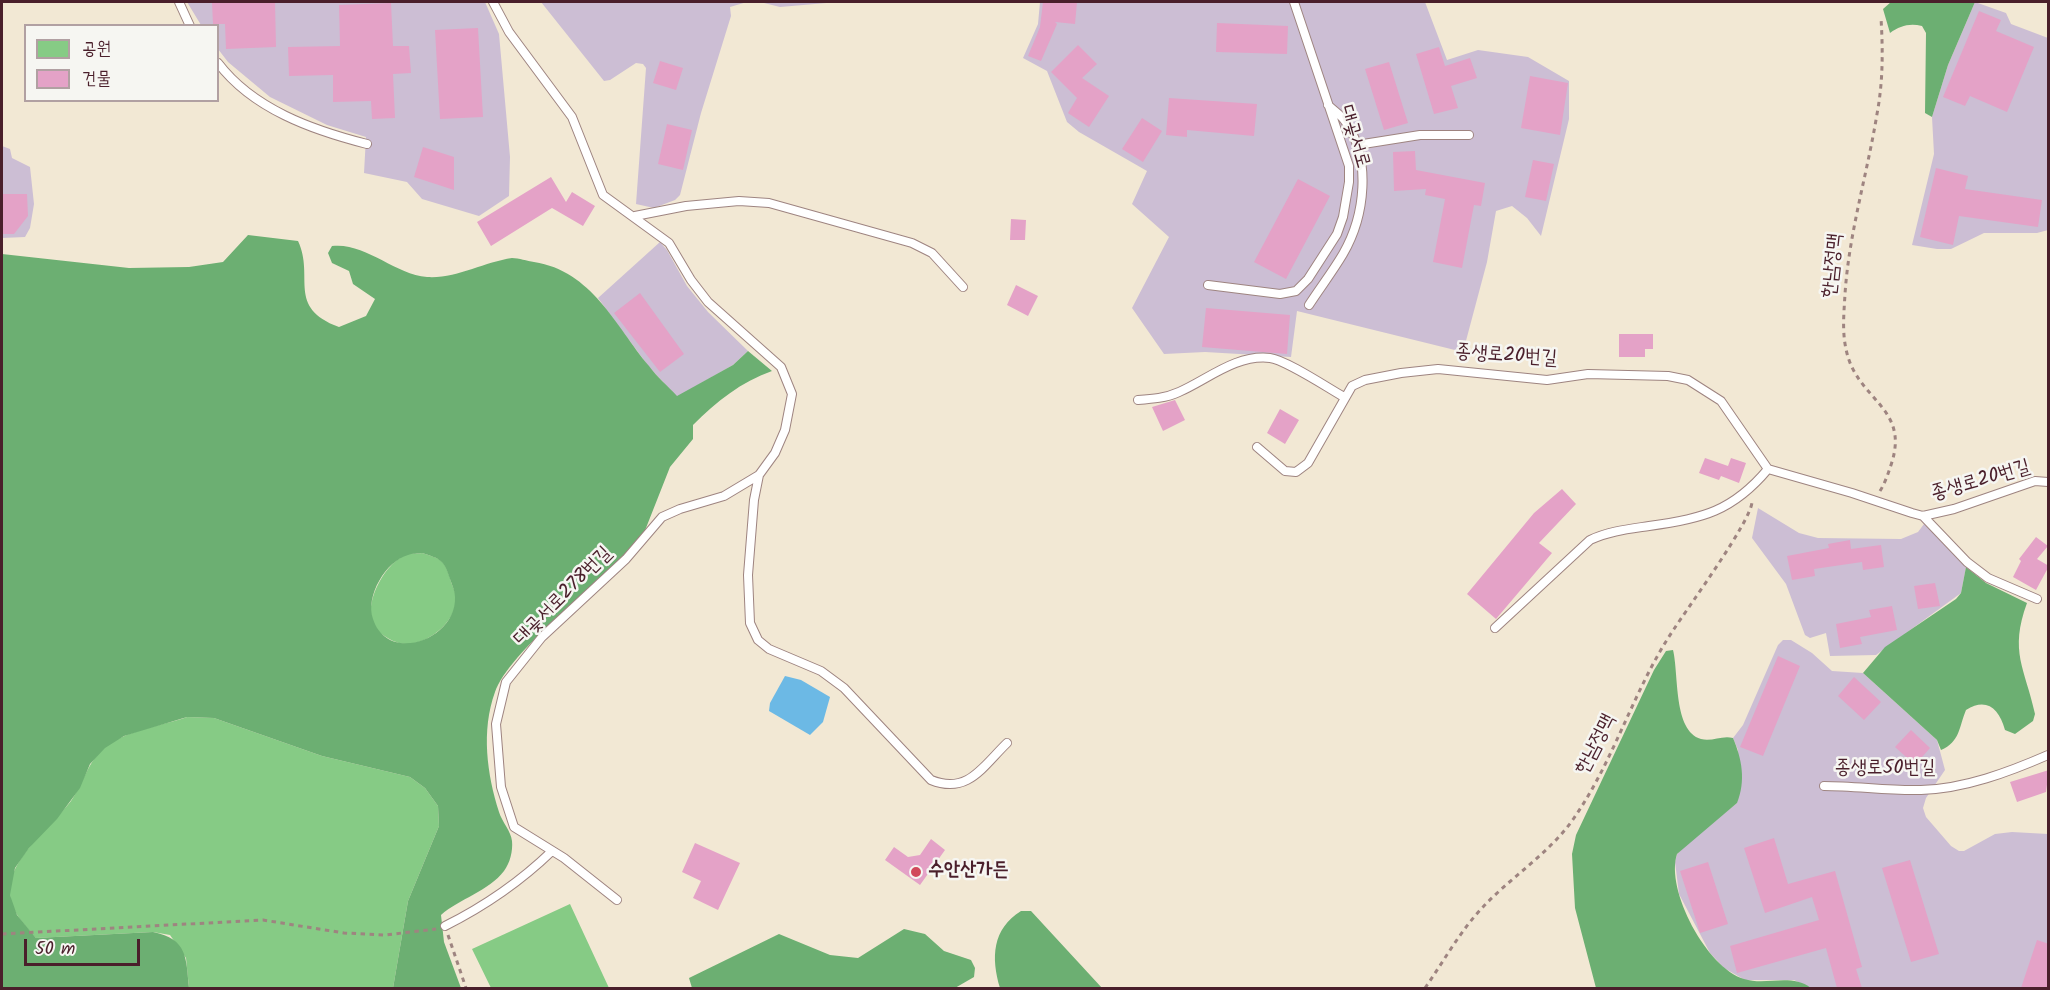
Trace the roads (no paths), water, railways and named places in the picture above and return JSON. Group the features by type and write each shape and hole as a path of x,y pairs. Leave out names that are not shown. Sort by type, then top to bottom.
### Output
{"lane":[{"path":"179,2 189,24"},
{"name":"대곶서로278번길","path":"493,2 509,32 572,117 603,195 610,202 635,216 669,243 699,292 734,327 781,367 792,394 785,430 772,459 759,475 724,496 680,508 662,517 626,559 542,637 506,682 496,724 501,787 514,827 552,851 617,900"},
{"name":"대곶서로","path":"1208,285 1280,294 1296,291 1324,255 1337,234 1343,217 1349,182 1349,166 1294,2"},
{"path":"219,64 238,84 269,107 314,129 367,144"},
{"path":"1309,305 1344,253 1356,225 1362,192 1362,168 1357,145 1345,120 1327,104"},
{"path":"1357,145 1420,135 1469,135"},
{"path":"635,216 686,206 739,201 769,203 912,243 932,253 963,287"},
{"path":"1138,400 1158,398 1179,392 1221,368 1270,358 1284,363 1344,397"},
{"name":"종생로20번길","path":"1257,447 1285,471 1296,472 1308,463 1352,386 1365,380 1401,373 1438,369 1547,380 1588,374 1668,376 1688,380 1721,400 1768,470 1923,516 1968,562 1988,578 2037,599"},
{"path":"1494,628 1590,540 1605,533 1700,516 1725,508 1752,489 1768,470"},
{"name":"대곶서로278번길","path":"759,475 753,511 748,575 750,623 758,640 769,650 821,671 844,688 931,780 944,785 959,786 975,775 1007,743"},
{"name":"종생로20번길","path":"1923,516 1954,509 2035,481 2049,482"},
{"name":"종생로50번길","path":"1824,786 1921,790 1942,788 1984,779 2049,755"},
{"path":"445,926 481,906 535,868 552,851"}],"water":[{"path":"785,676 801,680 830,697 823,722 810,735 769,711 770,703"}],"place":[{"name":"수안산가든","path":"916,872"}]}
